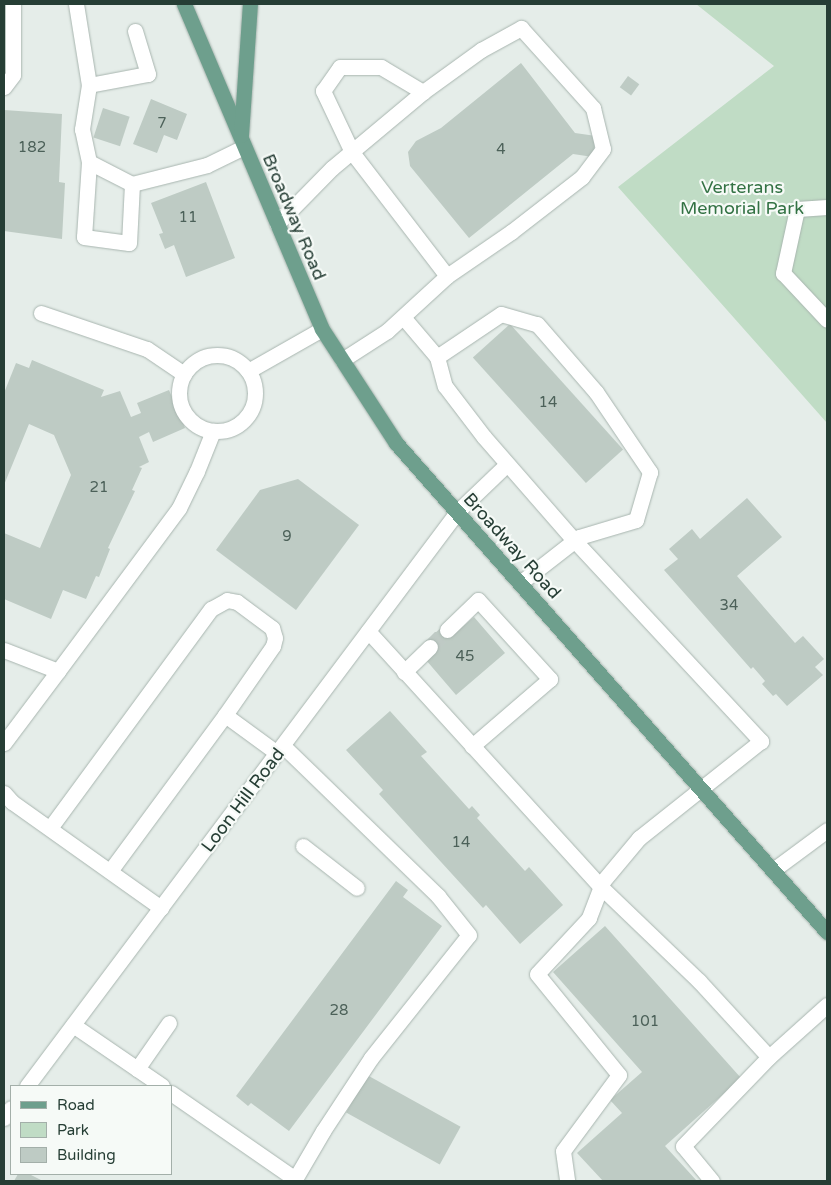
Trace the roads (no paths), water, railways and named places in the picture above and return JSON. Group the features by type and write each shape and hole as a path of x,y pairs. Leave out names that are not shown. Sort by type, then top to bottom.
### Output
{"main road":[{"name":"Broadway Road","path":"184,4 322,329 396,443 827,932"},
{"path":"242,143 250,4"}],"street":[{"path":"4,87 13,75 13,4"},
{"path":"76,4 89,85 82,129 90,162 84,237 129,243 132,184"},
{"path":"277,224 304,194 423,92 481,50 521,28 593,108 603,149 582,177 510,232 447,276 387,331 342,360"},
{"path":"89,85 148,74 135,31"},
{"path":"423,92 381,67 340,67 323,91 352,152 447,276"},
{"path":"90,162 132,184 207,165 242,143"},
{"path":"827,207 797,210 783,273 827,320"},
{"path":"40,312 146,349 184,374"},
{"path":"436,357 500,314 537,324 596,392 650,472 636,520 579,536 520,583"},
{"path":"402,317 436,357 445,386 484,437 574,540 761,741 644,834 603,881 589,918 538,974 619,1075 563,1152 567,1181"},
{"path":"248,371 322,329"},
{"path":"215,354 228,356 239,362 248,371 254,382 255,394 252,406 246,417 236,425 225,430 213,431 190,421 183,411 179,399 179,386 184,374 192,364 202,357 215,354"},
{"path":"4,743 180,508 213,431"},
{"name":"Loon Hill Road","path":"28,1085 457,512 507,464"},
{"path":"50,828 211,609 227,600 237,602 272,628 275,638 273,646 110,871"},
{"path":"447,630 478,600 550,679 472,746"},
{"path":"368,631 600,887 699,981 769,1057"},
{"path":"404,672 430,647"},
{"path":"4,650 58,671"},
{"path":"172,1094 295,1179 370,1058 469,935 438,896 280,750 224,715"},
{"path":"4,794 12,802 161,908"},
{"path":"773,870 827,830"},
{"path":"303,846 358,888"},
{"path":"712,1181 683,1146 769,1057 827,1005"},
{"path":"137,1069 169,1023"},
{"path":"73,1024 161,1085"}],"tunnel":[{"path":"430,647 447,630"}],"park label":[{"name":"Verterans Memorial Park","path":"742,198"}]}
